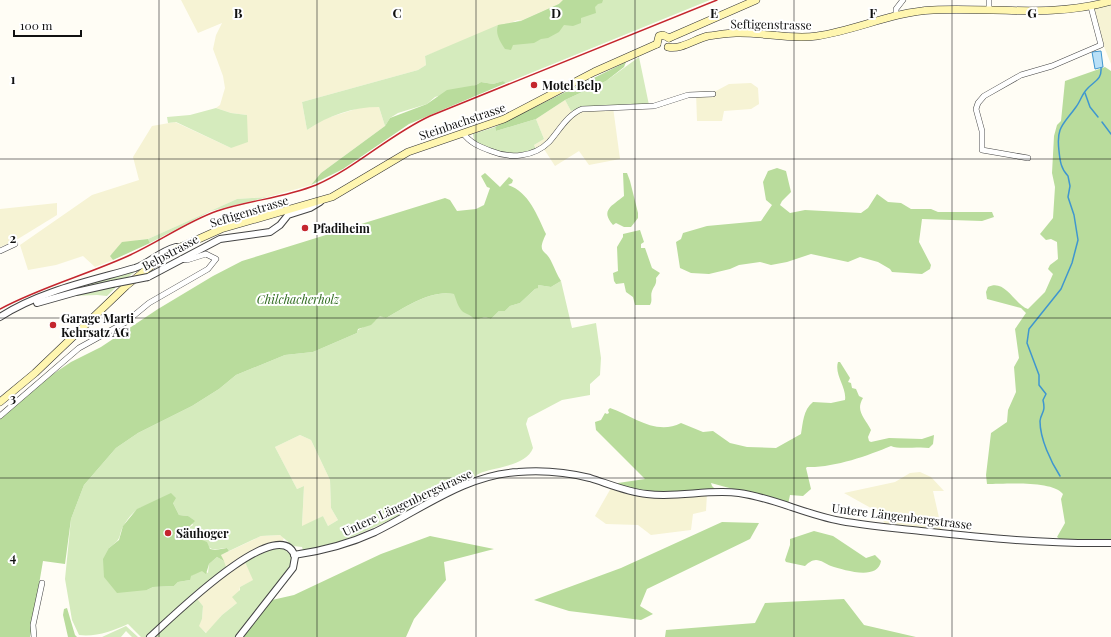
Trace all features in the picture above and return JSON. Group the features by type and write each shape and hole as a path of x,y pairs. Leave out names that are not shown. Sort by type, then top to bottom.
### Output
{"main road":[{"name":"Steinbachstrasse","path":"321,201 344,191 408,152 504,119 594,72 657,44 658,38 661,36 669,38 756,0"},
{"name":"Seftigenstrasse","path":"668,47 678,48 702,38 736,33 793,37 817,36 896,15 934,10 1058,11 1091,7 1111,1"},
{"path":"657,44 661,49 668,47 670,42 669,38"},
{"name":"Seftigenstrasse","path":"0,402 35,373 126,286 157,261 184,245 247,221 321,201"}],"street":[{"path":"896,15 896,9 903,0"},
{"path":"989,0 989,10"},
{"path":"1028,158 982,150 982,131 977,113 978,103 984,96 1021,75 1052,66 1101,45 1091,7"},
{"path":"463,133 473,143 496,153 505,156 521,155 545,145 573,113 582,109 654,106 688,95 713,94"},
{"name":"Belpstrasse","path":"19,306 148,277 220,239 270,232 280,225 288,215 310,208 321,201"},
{"path":"0,250 15,244"},
{"name":"Belpstrasse","path":"0,317 19,306 103,276 139,266 161,252 184,245"},
{"path":"0,416 79,348 120,325 149,303 208,269 216,259 206,254 187,260 181,259"},
{"name":"Untere Längenbergstrasse","path":"294,554 329,549 365,536 438,497 475,481 506,473 533,471 561,472 642,494 668,496 711,492 737,493 769,499 808,513 843,522 1021,542 1050,544 1111,543"},
{"path":"150,637 228,568 275,545 286,545 294,554 295,563 289,574 239,637"},
{"path":"34,637 33,625 42,583"}],"shaded area":[{"path":"181,0 563,0 559,4 521,21 518,20 425,56 426,65 418,70 302,102 307,130 324,119 362,107 379,107 385,126 321,173 311,185 268,197 237,199 148,239 138,240 110,255 113,260 95,267 83,256 56,265 28,270 20,245 92,195 139,180 133,157 152,126 175,122 231,148 247,115 231,113 216,108 220,105 225,88 223,76 213,49 216,35 222,23 198,33"},
{"path":"1111,5 1111,64 1103,44 1093,9"},
{"path":"751,83 758,88 759,104 751,109 724,111 722,121 697,121 696,92 716,91 729,84"},
{"path":"565,100 571,111 582,107 613,107 620,159 589,165 579,151 555,166 544,149 538,151 534,145 544,139 536,119"},
{"path":"57,203 57,215 13,242 0,247 0,209"},
{"path":"300,435 311,440 330,480 331,508 338,520 328,526 323,516 302,527 304,486 297,489 275,447"},
{"path":"920,472 931,477 944,491 933,491 942,531 885,524 878,512 844,493 895,482 910,473"},
{"path":"611,488 637,495 707,494 706,511 693,514 691,530 651,535 638,525 606,524 595,516"},
{"path":"280,535 284,537 283,541 268,545 243,558 254,580 240,587 237,603 222,615 207,633 198,626 202,619 203,606 196,598 227,572 221,555 261,536"}],"green space":[{"path":"563,0 710,0 506,83 503,81 493,84 481,82 476,85 435,97 427,104 398,113 390,118 385,126 379,107 369,107 351,110 333,116 307,130 302,102 418,70 426,65 425,56 498,25 521,21 559,4"},
{"path":"563,0 603,0 602,3 595,7 596,13 581,18 581,23 573,26 564,25 559,32 534,43 513,45 511,50 505,49 498,34 498,25 521,21 559,4"},
{"path":"639,57 649,105 582,107 571,111 565,100 606,81"},
{"path":"626,62 624,67 606,81 565,100 536,119 496,131 495,127"},
{"path":"1105,67 1111,71 1111,541 1063,542 1057,537 1065,523 1061,499 1063,494 1049,487 1039,485 1016,483 987,484 986,475 991,433 1007,422 1008,410 1016,392 1014,367 1019,358 1015,329 1026,313 1021,308 987,299 986,292 988,287 994,285 1000,286 1010,293 1023,307 1028,309 1045,292 1053,274 1048,269 1050,265 1058,259 1057,242 1051,239 1046,240 1040,234 1053,218 1055,187 1052,173 1054,136 1057,125 1061,121 1065,81"},
{"path":"503,81 506,83 409,124 343,169 311,185 321,173 385,126 390,118 427,104 447,90 476,85 481,82 493,84"},
{"path":"216,108 231,113 247,115 248,142 231,148 176,122 168,123 167,117 190,115"},
{"path":"536,119 544,139 534,145 536,149 520,153 496,151 481,145 474,140 473,134 495,127 496,131"},
{"path":"777,168 786,171 791,192 780,205 790,213 805,210 861,213 868,208 877,194 888,202 901,203 911,209 931,209 938,212 992,212 994,217 982,221 922,219 919,242 931,265 930,269 922,274 892,272 890,269 878,262 860,257 848,262 811,254 787,262 771,265 760,262 739,265 730,269 709,274 691,273 680,268 676,242 681,239 683,233 707,226 761,221 772,205 766,200 763,182 768,171"},
{"name":"Chilchacherholz","path":"485,173 500,187 509,177 513,180 512,183 508,185 522,193 532,205 546,234 542,245 543,251 550,258 561,281 551,287 538,285 538,288 520,303 510,306 505,311 499,311 491,319 485,317 474,319 463,312 459,307 454,294 446,293 428,296 410,304 386,318 380,316 371,325 358,329 357,333 313,352 285,355 236,375 219,389 192,406 138,433 116,448 84,485 71,519 65,564 43,561 30,637 0,637 0,417 53,374 71,362 101,347 158,309 213,276 242,261 445,198 450,200 457,211 476,209 484,205 490,188 487,187 481,176"},
{"path":"623,173 627,173 630,181 638,213 638,218 631,227 624,227 616,223 613,225 608,216 609,209 624,196"},
{"path":"268,197 211,211 150,243 148,239 237,199"},
{"path":"640,230 644,242 641,244 641,248 645,248 652,268 660,273 656,278 656,283 651,293 650,305 635,305 633,297 626,292 624,283 616,284 614,281 613,273 618,271 617,247 623,237 623,234"},
{"path":"148,239 150,243 113,260 110,256 122,242"},
{"path":"138,269 126,279 70,289"},
{"path":"561,281 572,328 596,323 601,358 600,375 590,384 590,395 562,400 528,418 526,424 533,448 530,454 525,458 518,462 481,473 468,481 455,485 400,515 364,532 326,546 306,551 303,550 302,547 293,546 280,535 261,536 229,551 227,548 211,549 207,545 182,540 179,533 193,525 188,516 179,515 173,503 157,503 144,506 133,513 124,525 118,539 109,548 147,590 153,587 174,586 178,582 190,580 190,576 202,570 208,573 209,564 217,557 224,561 226,567 194,595 203,606 202,619 199,626 206,633 222,615 237,603 232,597 240,590 240,587 253,580 245,562 269,550 282,547 291,555 291,566 236,637 141,637 128,624 104,633 79,635 72,620 65,579 71,519 84,485 116,448 138,433 192,406 219,389 236,375 285,355 313,352 357,333 358,330 376,320 380,315 386,318 410,304 428,296 446,293 455,294 459,305 463,310 479,319 485,317 491,319 499,311 505,311 510,306 520,303 537,288 538,285 551,287","holes":["300,435 311,440 330,480 331,508 338,520 328,526 323,516 302,526 304,486 297,489 275,447"]},
{"path":"117,286 107,296 70,296"},
{"path":"838,362 840,362 850,378 848,382 851,383 852,388 856,389 859,396 863,398 860,411 871,430 868,437 869,441 871,442 889,438 922,439 934,435 933,444 929,448 899,448 891,446 871,454 828,466 807,467 811,489 803,496 790,495 788,504 711,483 716,490 667,492 643,490 618,485 618,483 645,479 596,430 595,422 601,420 605,413 609,413 608,410 610,408 654,426 672,426 681,423 703,432 713,431 730,443 747,447 776,448 801,434 805,413 813,402 831,403 845,400 844,390 837,367"},
{"path":"171,493 176,498 173,503 179,515 188,516 195,521 187,529 184,529 179,533 182,539 192,536 207,542 210,549 215,550 227,548 229,551 221,555 224,561 217,557 209,564 206,574 202,571 191,576 190,580 178,582 174,586 153,587 147,590 117,593 104,577 103,559 109,548 119,540 123,526 137,509"},
{"path":"722,522 759,523 750,539 647,589 640,606 653,614 641,620 569,611 534,600 621,568"},
{"path":"814,531 833,536 866,558 875,555 881,561 879,567 874,571 860,572 837,568 818,560 812,561 805,566 786,562 785,560 790,545 790,539"},
{"path":"430,536 494,549 444,562 446,580 414,619 406,637 242,637 272,600 294,595 381,554"},
{"path":"844,599 864,625 916,637 665,637 666,630 755,623 765,603"},
{"path":"67,608 75,635 77,637 68,637 63,615 64,609"},
{"path":"126,626 138,637 132,637 126,631 121,637 102,637"}],"water":[{"path":"1101,51 1103,67 1095,69 1092,52"}],"waterway":[{"path":"1060,476 1044,443 1040,428 1040,421 1044,410 1043,400 1046,394 1039,385 1039,375 1027,343 1029,329 1061,289 1072,263 1078,240 1074,215 1068,197 1070,186 1068,176 1062,168 1060,158 1058,143 1060,131 1085,91 1099,78 1101,68"},
{"path":"1085,93 1090,107 1098,117"},
{"path":"1102,122 1111,134"}],"railway":[{"path":"0,309 31,294 128,256 194,221 217,211 292,193 316,185 331,178 401,132 430,116 717,0"}],"place":[{"name":"Motel Belp","path":"534,85"},
{"name":"Pfadiheim","path":"305,228"},
{"name":"Garage Marti Kehrsatz AG","path":"53,325"},
{"name":"Säuhoger","path":"168,533"}]}
